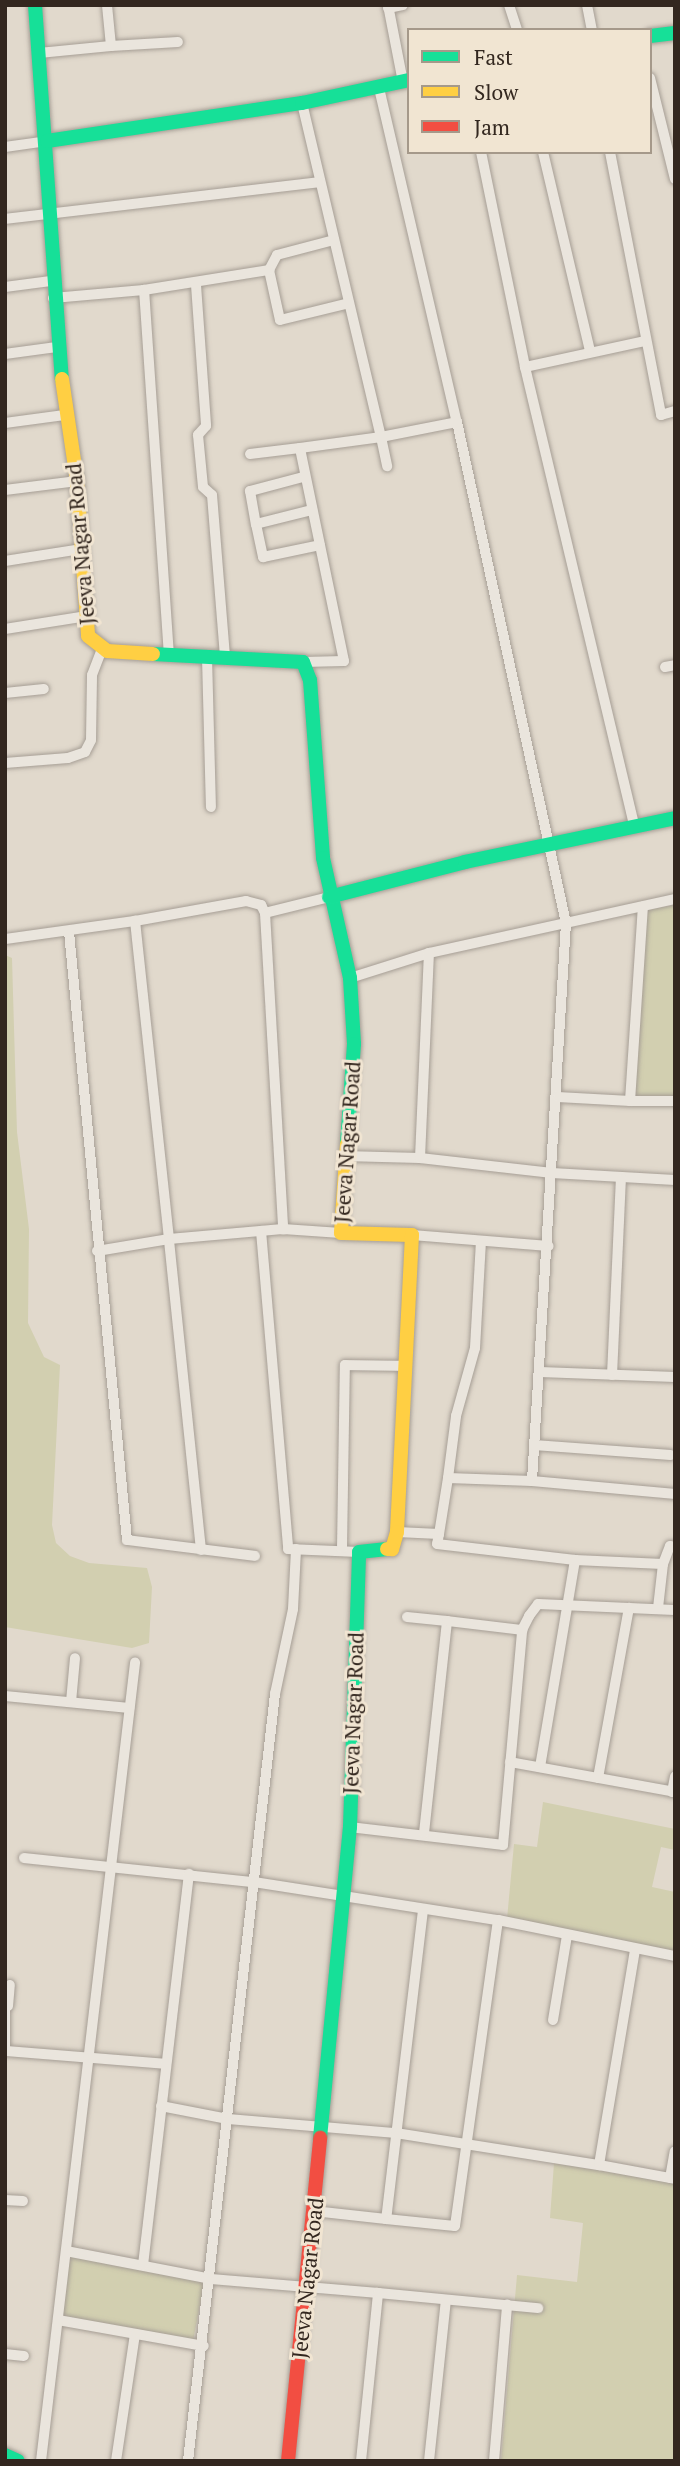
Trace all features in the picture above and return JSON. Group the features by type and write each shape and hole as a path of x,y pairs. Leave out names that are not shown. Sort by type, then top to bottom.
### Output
{"street":[{"name":"Jeeva Nagar Road","path":"35,5 47,141 51,281 64,415 77,481 89,636 103,647 169,656 303,662 310,680 329,897 351,978 354,1044 344,1156 341,1233 412,1235"},
{"path":"107,5 111,46"},
{"path":"5,147 302,103 406,81 388,7 403,5"},
{"path":"509,5 516,28"},
{"path":"587,5 592,28"},
{"path":"652,36 675,33"},
{"path":"39,53 178,43"},
{"path":"652,86 675,179"},
{"path":"379,88 457,422 566,923 549,1246 531,1481"},
{"path":"302,103 387,466"},
{"path":"481,154 525,367 634,826"},
{"path":"543,154 590,351"},
{"path":"610,154 661,415 675,411"},
{"path":"5,219 48,212 194,200 320,182"},
{"path":"334,240 277,255 269,270 280,320 349,303"},
{"path":"53,298 197,285 269,270"},
{"path":"5,287 51,281"},
{"path":"197,285 206,426 198,435 204,487 212,495 225,658"},
{"path":"144,290 169,656"},
{"path":"525,367 645,341"},
{"path":"5,354 57,347"},
{"path":"5,423 64,415"},
{"path":"250,454 381,438 457,422"},
{"path":"300,448 303,477 344,661 303,662"},
{"path":"303,477 250,491 263,557 320,545"},
{"path":"5,490 77,481"},
{"path":"256,524 312,510"},
{"path":"5,561 82,549"},
{"path":"5,629 87,616"},
{"path":"5,763 68,758 85,752 91,740 92,675 103,647"},
{"path":"207,657 211,807"},
{"path":"5,693 44,689"},
{"path":"265,914 549,845 675,818"},
{"path":"351,978 429,953 675,899"},
{"path":"5,939 69,932 246,901 261,905 265,914 283,1229"},
{"path":"630,1101 643,906"},
{"path":"135,921 201,1550"},
{"path":"69,932 97,1251 127,1540 255,1556"},
{"path":"420,1158 429,953"},
{"path":"558,1097 675,1101"},
{"path":"344,1156 420,1158 552,1173 675,1181"},
{"path":"612,1375 621,1179"},
{"path":"97,1251 169,1239 283,1229 341,1233"},
{"path":"261,1231 288,1549 342,1548 359,1552 391,1549 397,1532 412,1235 549,1246"},
{"path":"481,1241 475,1348 456,1416 437,1544 513,1551 524,1558 663,1564"},
{"path":"342,1548 345,1365 407,1366"},
{"path":"540,1372 675,1377"},
{"path":"534,1445 671,1455"},
{"path":"448,1478 531,1481 675,1494"},
{"path":"397,1532 439,1534"},
{"path":"658,1608 663,1564 670,1546 675,1547"},
{"path":"188,2461 204,2346 275,1694 293,1609 296,1549"},
{"name":"Jeeva Nagar Road","path":"288,2461 323,2129 350,1827 359,1552"},
{"path":"540,1767 575,1560"},
{"path":"350,1827 424,1833 503,1846 522,1630 538,1604 675,1610"},
{"path":"598,1778 629,1608"},
{"path":"407,1617 522,1630"},
{"path":"424,1833 447,1621"},
{"path":"71,1702 75,1658"},
{"path":"41,2461 135,1663"},
{"path":"5,1696 130,1708"},
{"path":"510,1762 673,1792 675,1776"},
{"path":"24,1858 254,1882 342,1898 498,1920 675,1956"},
{"path":"143,2265 189,1874"},
{"path":"386,2219 423,1910"},
{"path":"314,2211 455,2226 498,1920"},
{"path":"553,2020 567,1935"},
{"path":"599,2165 635,1949"},
{"path":"10,1985 6,2006 5,2049 165,2064"},
{"path":"160,2106 228,2119 396,2133 672,2178 675,2151"},
{"path":"5,2200 23,2201"},
{"path":"66,2251 211,2279 306,2285 538,2308"},
{"path":"361,2461 377,2293"},
{"path":"429,2461 446,2300"},
{"path":"494,2461 507,2305"},
{"path":"58,2320 204,2346"},
{"path":"116,2461 135,2334"},
{"path":"5,2354 24,2356"},
{"path":"5,2455 18,2461"}],"shaded area":[{"path":"675,905 675,1097 635,1097 646,910"},
{"path":"5,955 12,958 17,1132 29,1229 28,1323 44,1357 60,1365 52,1525 56,1543 70,1556 89,1563 147,1568 152,1587 149,1643 132,1648 5,1627"},
{"path":"543,1802 675,1829 675,1850 661,1847 652,1887 675,1892 675,1951 507,1919 514,1844 537,1847"},
{"path":"554,2163 675,2183 675,2461 501,2461 517,2275 577,2282 583,2223 550,2218"},
{"path":"70,2256 204,2282 193,2341 59,2315"}],"traffic: fast":[{"path":"35,5 62,379"},
{"path":"652,36 675,33"},
{"path":"47,141 302,103 407,80"},
{"path":"153,654 303,662 310,680 323,858 350,978 354,1044 347,1144"},
{"path":"329,897 465,862 675,818"},
{"path":"320,2138 350,1827 359,1552 387,1549"},
{"path":"5,2455 18,2461"}],"traffic: slow":[{"path":"62,379 77,481 88,636 107,651 153,654"},
{"path":"347,1144 341,1233 412,1235 397,1532 392,1549 387,1549"}],"traffic: jam":[{"path":"288,2461 320,2138"}]}
